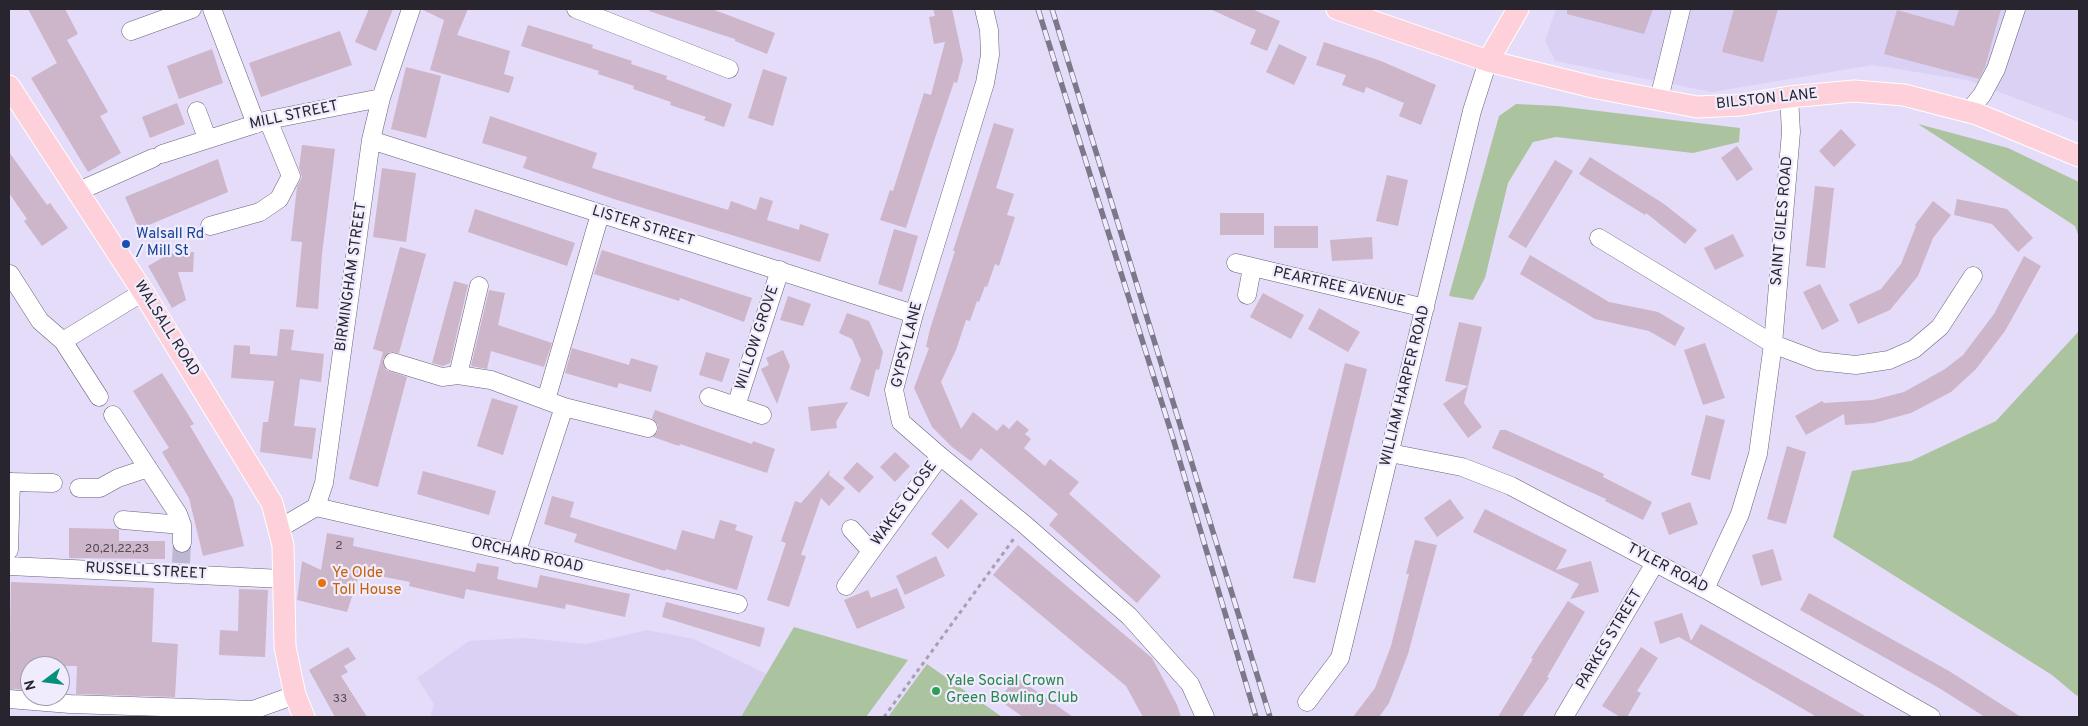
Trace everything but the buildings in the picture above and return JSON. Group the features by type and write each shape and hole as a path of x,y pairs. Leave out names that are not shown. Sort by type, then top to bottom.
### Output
{"main road":[{"name":"BILSTON LANE","path":"1337,9 1488,61 1597,88 1697,107 1741,105 1789,97 1875,91 1927,100 1968,112 2055,144 2079,156"},
{"path":"1488,61 1518,9"},
{"name":"WALSALL ROAD","path":"9,86 143,292 258,478 272,504 280,528 283,545 285,647 294,695 304,717"}],"street":[{"path":"131,31 192,9"},
{"path":"210,226 260,212 279,199 291,176 262,122 212,9"},
{"name":"BIRMINGHAM STREET","path":"316,507 324,484 330,444 371,140 381,98 411,9"},
{"path":"576,9 729,69"},
{"name":"GYPSY LANE","path":"984,9 989,30 990,54 985,84 914,314 894,390 902,422 940,456 1024,524 1129,616 1190,684 1206,717"},
{"path":"1659,99 1681,9"},
{"path":"1968,112 1982,95 1996,69 2016,9"},
{"name":"WILLIAM HARPER ROAD","path":"1307,702 1340,658 1472,111 1488,61"},
{"name":"SAINT GILES ROAD","path":"1705,589 1740,514 1754,475 1765,414 1773,344 1791,132 1789,97"},
{"name":"MILL STREET","path":"79,192 158,156 207,138 262,122 381,98"},
{"path":"197,111 207,138"},
{"name":"LISTER STREET","path":"371,140 914,314"},
{"path":"546,400 600,214"},
{"path":"1599,238 1773,344 1818,361 1856,365 1888,360 1914,349 1935,333 1973,276"},
{"name":"PEARTREE AVENUE","path":"1247,295 1244,266 1425,308"},
{"name":"WILLOW GROVE","path":"736,406 780,270"},
{"path":"10,274 40,322 63,341 99,398"},
{"path":"458,375 479,286"},
{"path":"63,341 143,292"},
{"path":"393,362 442,377 458,375 491,380 564,407 648,428"},
{"name":"WILLOW GROVE","path":"709,396 762,415"},
{"path":"516,554 564,407"},
{"path":"113,415 178,514 182,525 182,543"},
{"name":"TYLER ROAD","path":"1390,453 1462,467 1511,486 1705,589 1931,717"},
{"name":"WAKES CLOSE","path":"846,586 940,456"},
{"path":"79,488 100,488 118,478 148,468"},
{"path":"9,550 10,482 53,483"},
{"path":"280,528 316,507"},
{"name":"ORCHARD ROAD","path":"316,507 738,604"},
{"path":"123,520 182,525"},
{"name":"WAKES CLOSE","path":"850,529 871,551"},
{"name":"PARKES STREET","path":"1564,717 1655,563"},
{"name":"RUSSELL STREET","path":"9,566 180,568 283,579"},
{"path":"9,699 73,711 253,710 294,695"}],"path":[{"path":"884,717 1024,524"}],"shaded area":[{"path":"1556,9 2079,9 2079,122 1967,80 1872,65 1712,92 1555,61 1545,41"},
{"path":"647,630 694,639 767,674 741,717 430,717 434,704 417,678 469,641 525,638 587,644"}],"green space":[{"path":"1516,104 1557,106 1740,128 1739,142 1693,153 1556,137 1533,142 1508,183 1485,278 1473,300 1449,296 1499,116"},
{"path":"1918,124 2008,148 2079,182 2079,237 2075,226"},
{"path":"2079,331 2079,693 2077,696 2052,675 1833,537 1852,471 1911,461 1996,421"},
{"path":"794,627 908,660 866,717 741,717"},
{"name":"Yale Social Crown Green Bowling Club","path":"927,664 1002,717 888,717"}],"tunnel":[{"path":"181,563 182,543"}],"railway":[{"path":"1038,9 1172,435 1256,717"},
{"path":"1052,9 1270,717"}],"place":[{"name":"Walsall Rd / Mill St","path":"126,244"},
{"name":"Ye Olde Toll House","path":"322,583"},
{"name":"Yale Social Crown Green Bowling Club","path":"936,691"}]}
